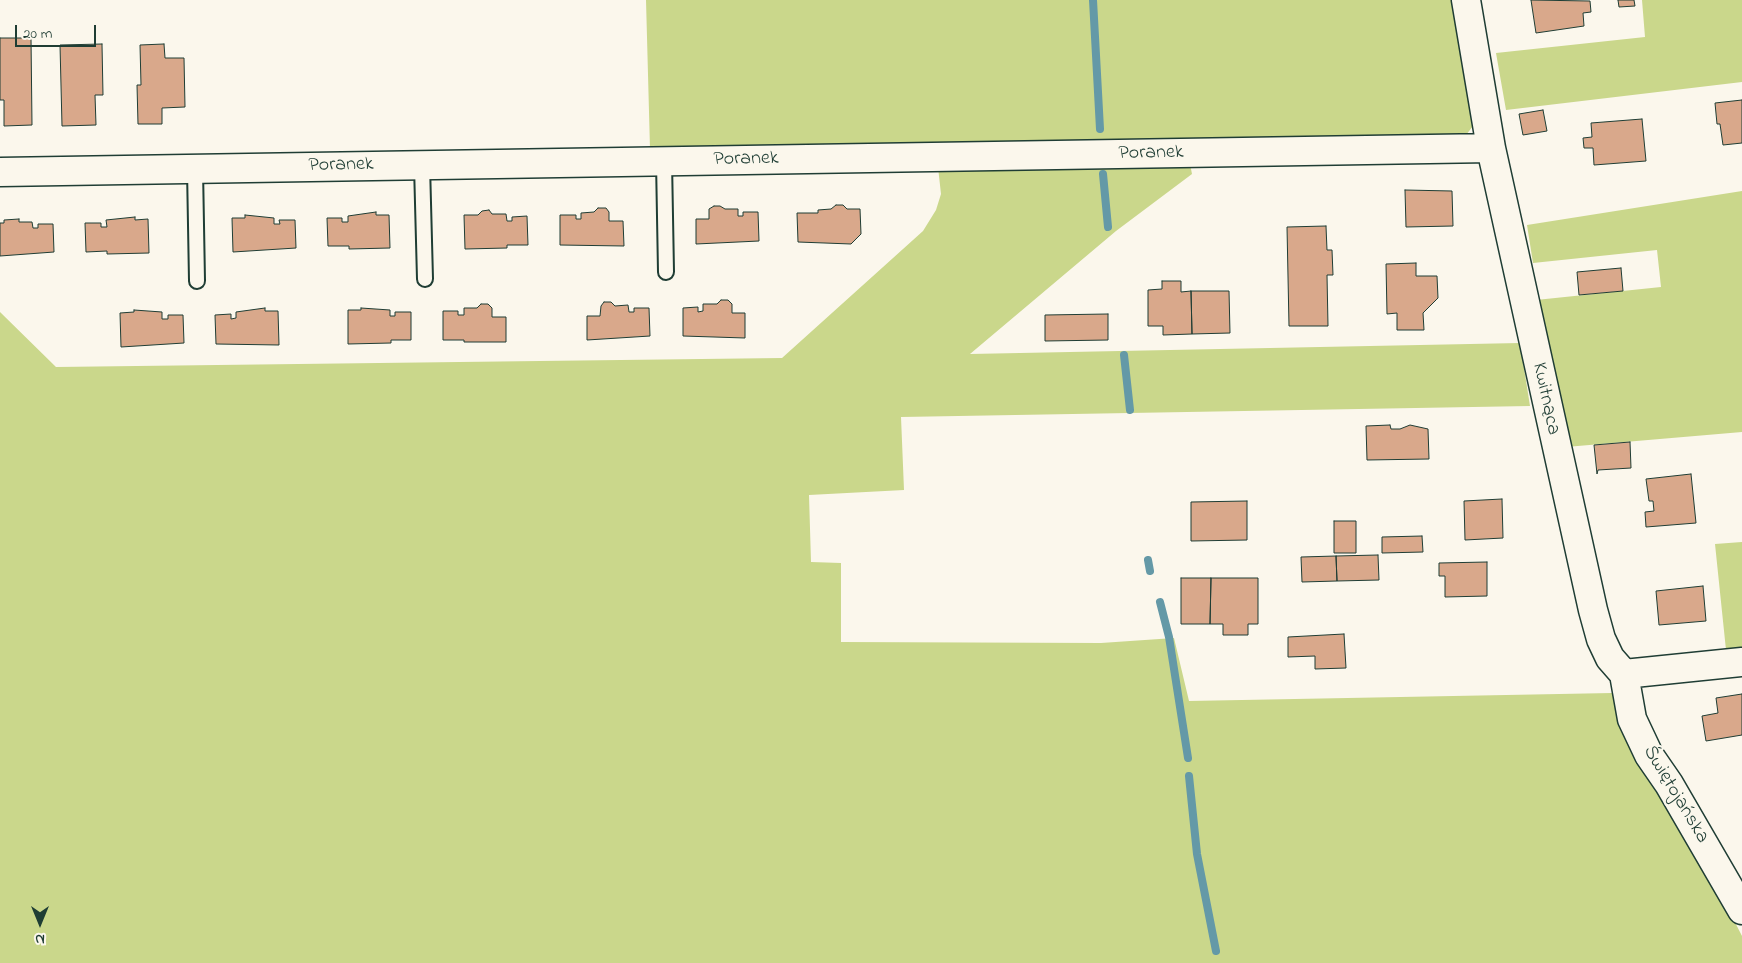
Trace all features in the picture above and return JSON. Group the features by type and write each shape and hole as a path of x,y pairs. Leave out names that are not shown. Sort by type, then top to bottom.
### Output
{"street":[{"name":"Kwitnąca","path":"1466,0 1491,148 1596,622 1610,658 1624,674"},
{"name":"Poranek","path":"0,172 1491,148"},
{"path":"1624,674 1742,662"},
{"name":"Świętojańska","path":"1624,674 1632,719 1649,754 1674,792 1742,910"}],"lane":[{"path":"664,161 666,272"},
{"path":"422,165 425,279"},
{"path":"195,169 197,281"}],"green space":[{"path":"646,0 1455,0 1473,126 1466,135 650,149"},
{"path":"1642,0 1742,0 1742,82 1506,110 1496,53 1645,37"},
{"path":"1190,164 1192,174 1116,231 970,354 1520,343 1530,406 901,417 904,490 809,495 811,562 841,563 841,642 1101,643 1174,638 1189,701 1612,693 1638,764 1673,809 1704,862 1742,936 1742,963 0,963 0,312 56,367 782,358 923,231 936,210 941,194 938,167"},
{"path":"1742,191 1742,432 1566,447 1536,300 1661,287 1657,250 1533,263 1527,225"},
{"path":"1742,542 1742,649 1726,650 1715,544"}],"building":[{"path":"1531,0 1590,1 1591,12 1583,13 1584,26 1536,33"},
{"path":"1618,0 1634,0 1635,6 1619,7"},
{"path":"0,38 31,38 32,125 4,126 4,100 0,100"},
{"path":"102,44 103,95 95,95 96,125 62,126 60,45"},
{"path":"164,44 165,58 184,58 185,107 162,108 162,124 138,124 137,85 141,85 140,45"},
{"path":"1742,100 1742,143 1723,145 1720,124 1717,124 1715,103"},
{"path":"1543,110 1547,131 1523,135 1519,114"},
{"path":"1642,119 1646,161 1594,165 1593,148 1584,148 1583,138 1592,137 1591,123"},
{"path":"1405,190 1452,191 1453,226 1406,227"},
{"path":"836,205 843,205 847,209 860,209 861,234 851,244 798,242 797,213 818,213 818,210 831,209"},
{"path":"714,206 720,206 725,209 738,209 738,216 743,216 743,212 758,212 759,241 696,244 696,219 709,219 709,209"},
{"path":"598,208 606,208 609,212 609,221 623,221 624,246 560,245 560,215 576,215 576,219 581,219 581,213 594,212"},
{"path":"489,210 492,214 506,214 507,221 512,221 512,217 527,216 528,245 507,245 507,248 465,249 464,215 478,215 482,211"},
{"path":"376,212 376,215 389,215 390,248 349,249 349,246 328,246 327,218 342,218 342,222 348,222 348,216"},
{"path":"245,215 274,218 274,224 280,224 279,220 295,220 296,248 233,252 232,218 245,218"},
{"path":"135,217 135,220 148,219 149,253 107,254 107,251 86,252 85,223 101,223 101,227 107,227 106,220"},
{"path":"19,219 19,222 32,222 33,228 38,228 38,224 53,224 54,252 0,256 0,223 4,223 4,220"},
{"path":"1326,226 1327,250 1332,250 1333,275 1327,275 1328,326 1289,326 1287,227"},
{"path":"1416,263 1416,276 1437,276 1438,298 1423,313 1424,330 1397,330 1397,313 1387,314 1386,264"},
{"path":"1621,268 1623,291 1579,295 1577,272"},
{"path":"1162,281 1181,281 1181,292 1191,291 1192,334 1163,335 1163,326 1148,326 1148,290 1162,289"},
{"path":"1191,291 1229,291 1230,333 1192,334"},
{"path":"721,300 728,300 732,304 732,313 745,313 745,338 683,336 683,308 698,307 698,312 703,311 703,304 717,304"},
{"path":"604,302 611,302 615,306 628,305 629,312 634,312 634,308 649,308 650,336 587,340 587,316 600,316 601,306"},
{"path":"481,304 488,304 492,308 492,317 506,317 506,342 443,340 443,311 458,311 458,315 464,315 464,308 477,308"},
{"path":"265,308 265,311 278,311 279,345 216,344 215,315 231,314 231,319 236,318 236,312"},
{"path":"361,308 390,310 390,316 395,316 395,312 411,312 411,340 391,340 391,343 348,344 348,310 361,310"},
{"path":"134,310 162,312 162,319 168,319 168,315 183,315 184,343 121,347 120,313 134,312"},
{"path":"1108,314 1108,340 1045,341 1045,315"},
{"path":"1390,425 1391,429 1400,429 1410,425 1428,429 1429,459 1367,460 1366,426"},
{"path":"1630,442 1631,468 1598,470 1597,474 1594,445"},
{"path":"1691,474 1696,523 1646,527 1645,512 1654,511 1653,501 1649,501 1646,479"},
{"path":"1502,499 1503,538 1465,540 1464,501"},
{"path":"1247,501 1247,540 1191,541 1191,502"},
{"path":"1334,521 1356,521 1356,553 1334,553"},
{"path":"1422,536 1423,552 1382,553 1382,537"},
{"path":"1378,555 1379,580 1337,581 1336,556"},
{"path":"1336,556 1337,581 1302,582 1301,557"},
{"path":"1487,562 1487,596 1445,597 1445,576 1439,576 1439,563"},
{"path":"1181,578 1211,578 1210,624 1181,624"},
{"path":"1211,578 1258,578 1258,624 1248,624 1248,635 1223,635 1223,624 1210,624"},
{"path":"1703,586 1706,621 1659,625 1656,591"},
{"path":"1344,634 1346,668 1315,669 1315,656 1288,657 1288,637"},
{"path":"1742,694 1742,735 1706,741 1702,716 1718,713 1716,698"}],"waterway":[{"path":"1093,0 1100,129"},
{"path":"1103,174 1108,227"},
{"path":"1124,355 1130,410"},
{"path":"1148,560 1150,571"},
{"path":"1160,602 1169,637 1188,758"},
{"path":"1189,776 1197,854 1216,951"}]}
